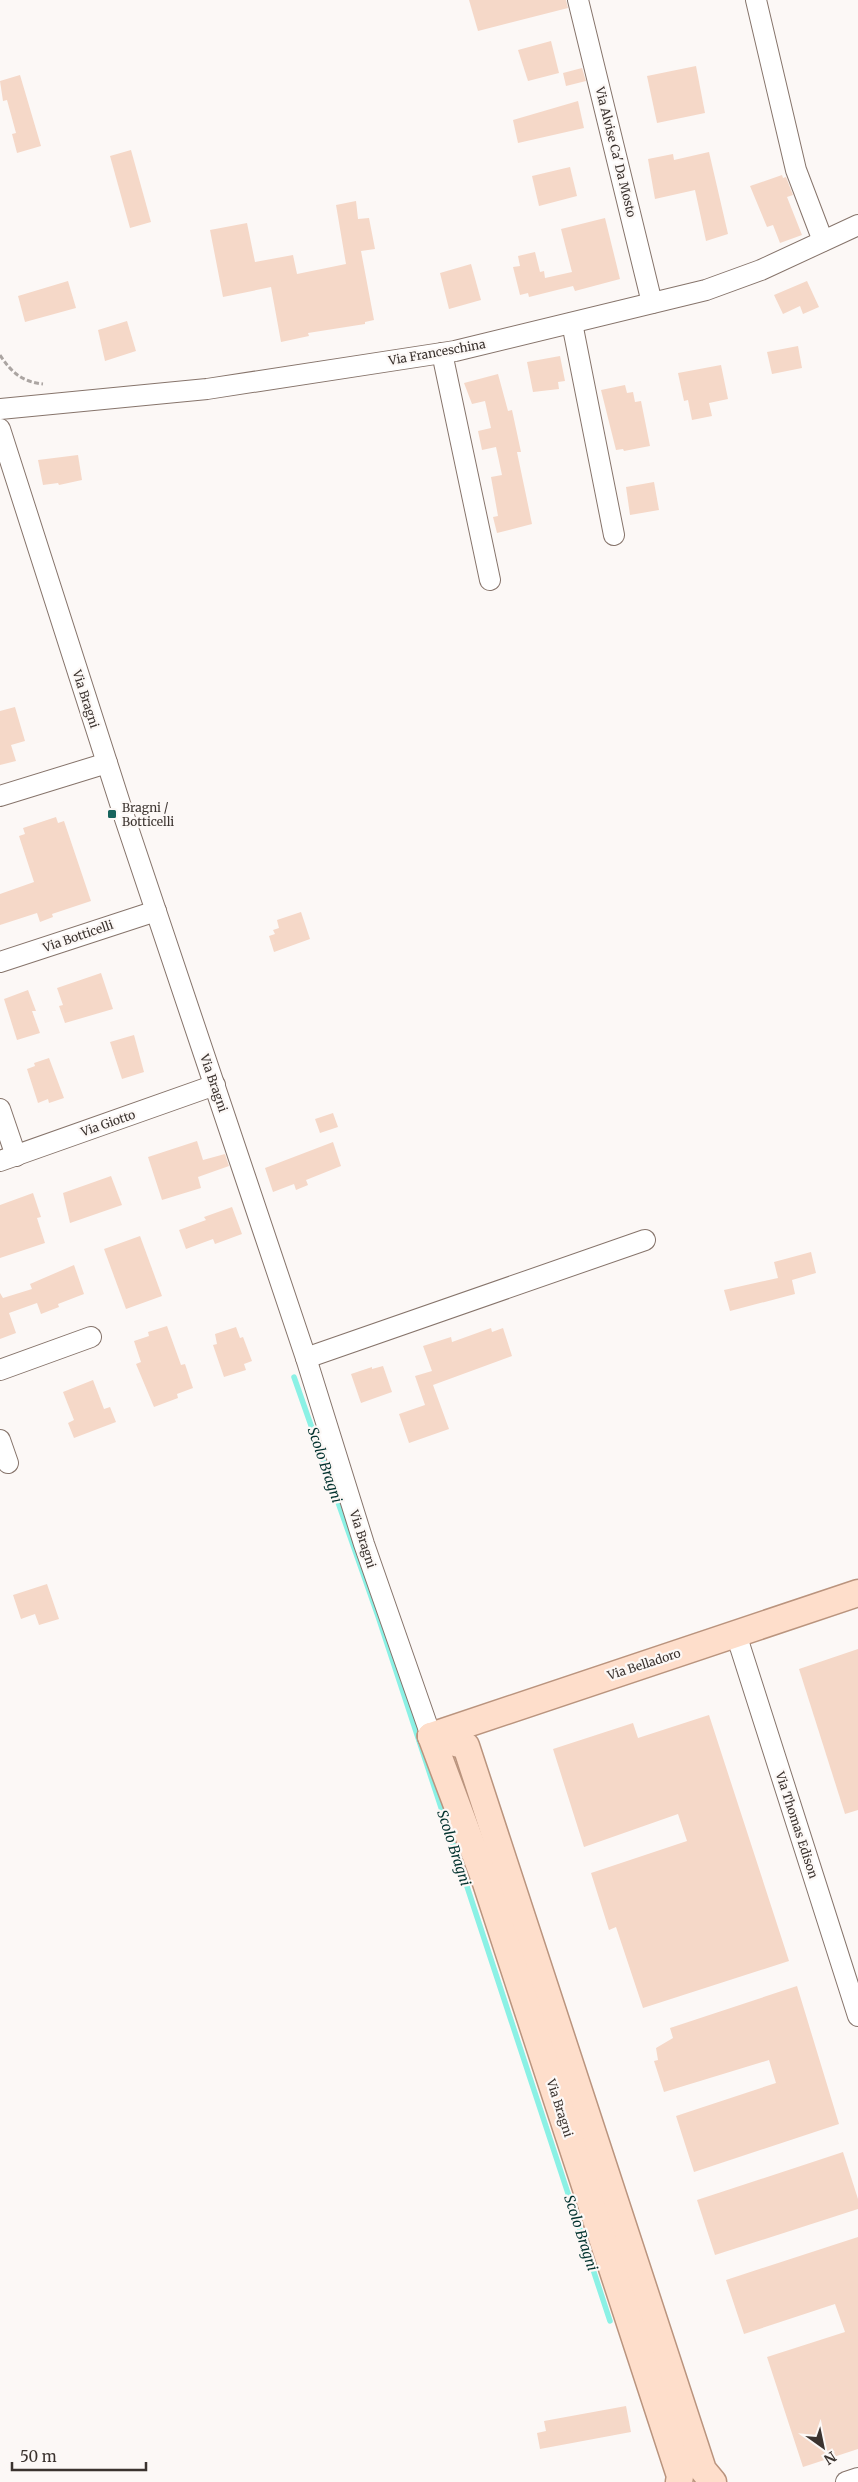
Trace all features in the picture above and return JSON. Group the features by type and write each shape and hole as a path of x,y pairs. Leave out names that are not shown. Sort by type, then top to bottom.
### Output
{"main road":[{"name":"Via Belladoro","path":"463,1736 736,1634 858,1593"},
{"path":"431,1736 463,1736"},
{"name":"Via Bragni","path":"431,1736 486,1883 677,2467 680,2482"},
{"name":"Via Bragni","path":"463,1736 668,2366 704,2470 713,2482"}],"street":[{"name":"Via Alvise Ca' Da Mosto","path":"578,0 652,304"},
{"path":"756,0 796,170 823,241"},
{"name":"Via Franceschina","path":"0,409 207,389 442,353 706,290 761,270 858,225"},
{"path":"572,323 614,535"},
{"path":"442,353 490,580"},
{"name":"Via Bragni","path":"0,429 107,763 306,1358 364,1544 431,1736"},
{"path":"0,796 107,763"},
{"name":"Via Botticelli","path":"0,962 156,911"},
{"name":"Via Giotto","path":"8,1158 215,1085"},
{"path":"0,1109 8,1158"},
{"path":"306,1358 645,1240"},
{"path":"0,1370 90,1337"},
{"path":"0,1440 8,1463"},
{"name":"Via Thomas Edison","path":"736,1634 858,2016"},
{"path":"846,2482 858,2478"}],"path":[{"path":"0,355 11,372 29,382 50,385"}],"building":[{"path":"469,0 566,0 568,8 478,31"},
{"path":"551,41 559,73 528,81 518,50"},
{"path":"696,66 705,113 657,123 647,76"},
{"path":"582,68 586,81 566,86 563,73"},
{"path":"20,75 41,146 17,153 12,134 16,133 7,100 3,101 0,81"},
{"path":"578,101 584,128 518,143 513,120"},
{"path":"131,150 151,222 130,228 110,156"},
{"path":"709,152 728,234 706,241 695,190 655,199 648,159 673,154 674,160"},
{"path":"570,167 577,196 539,206 532,176"},
{"path":"782,175 783,178 786,177 793,195 787,197 802,235 780,243 773,225 767,227 750,186"},
{"path":"356,201 358,219 369,218 375,249 361,251 374,320 365,322 365,324 308,333 309,336 281,342 271,287 223,297 210,230 247,223 255,262 293,255 297,274 346,264 336,205"},
{"path":"605,218 620,279 575,291 573,286 529,297 528,293 520,295 513,267 520,266 518,256 535,252 540,272 544,271 545,278 572,272 561,229"},
{"path":"471,264 481,300 449,309 440,273"},
{"path":"68,281 76,308 25,322 18,296"},
{"path":"807,281 819,307 803,314 800,306 783,314 774,295"},
{"path":"127,321 136,351 105,361 98,330"},
{"path":"798,346 802,368 772,374 767,352"},
{"path":"560,356 565,381 558,382 559,389 533,392 527,362"},
{"path":"721,365 728,399 709,403 712,416 692,420 688,400 684,401 678,373"},
{"path":"498,374 508,411 512,410 521,452 517,452 532,524 497,533 493,517 498,516 491,477 502,475 496,447 482,450 478,431 491,428 485,401 472,404 464,383"},
{"path":"625,385 627,393 633,392 635,402 641,401 650,446 624,451 623,449 616,450 601,390"},
{"path":"78,455 82,480 59,485 58,483 43,485 38,460"},
{"path":"654,482 659,510 630,515 626,487"},
{"path":"15,707 25,741 11,745 16,761 0,765 0,711"},
{"path":"56,817 58,823 64,821 91,901 52,914 53,917 40,922 37,913 0,925 0,894 34,882 19,836 25,834 23,828"},
{"path":"301,912 310,939 274,952 269,936 275,934 273,930 279,928 277,920"},
{"path":"101,973 113,1009 65,1023 59,1006 63,1005 57,988"},
{"path":"28,990 36,1011 32,1011 40,1033 17,1040 4,999"},
{"path":"134,1035 144,1072 122,1079 110,1042"},
{"path":"49,1058 64,1098 49,1103 48,1099 38,1103 27,1069 35,1066 34,1063"},
{"path":"333,1113 338,1127 320,1133 315,1119"},
{"path":"197,1141 203,1160 225,1154 229,1166 198,1177 201,1188 162,1200 148,1157"},
{"path":"333,1142 341,1166 306,1180 308,1185 296,1190 294,1184 273,1192 265,1168"},
{"path":"111,1176 122,1205 70,1223 63,1193"},
{"path":"33,1193 41,1217 37,1218 45,1243 0,1258 0,1205"},
{"path":"232,1207 242,1234 215,1244 213,1239 186,1249 179,1230 206,1220 204,1217"},
{"path":"140,1236 162,1296 126,1309 104,1249"},
{"path":"811,1252 816,1273 792,1280 795,1294 730,1311 724,1290 778,1278 774,1262"},
{"path":"74,1265 84,1294 58,1304 59,1307 41,1314 37,1303 9,1313 16,1333 0,1339 0,1293 3,1298 32,1289 30,1284"},
{"path":"167,1326 181,1365 185,1364 193,1388 177,1394 178,1398 154,1407 136,1364 141,1362 134,1341 149,1336 148,1332"},
{"path":"236,1327 240,1338 243,1337 252,1361 244,1364 246,1370 224,1377 213,1345 217,1344 215,1334"},
{"path":"491,1328 492,1332 503,1328 512,1356 433,1385 449,1429 409,1443 399,1414 425,1405 415,1376 432,1371 423,1346 451,1337 452,1342"},
{"path":"383,1366 392,1392 361,1403 351,1374 372,1367 372,1369"},
{"path":"93,1380 104,1409 110,1407 116,1422 74,1438 68,1423 74,1420 63,1392"},
{"path":"47,1584 59,1619 39,1625 35,1614 21,1619 13,1595"},
{"path":"858,1649 858,1810 845,1814 799,1669"},
{"path":"709,1715 789,1961 643,2008 616,1927 609,1930 591,1873 687,1841 678,1814 584,1847 553,1749 633,1723 638,1738"},
{"path":"797,1986 839,2124 694,2172 676,2116 776,2083 769,2060 664,2092 654,2061 658,2060 656,2048 673,2038 670,2028"},
{"path":"843,2152 858,2199 858,2209 715,2255 697,2200"},
{"path":"858,2237 858,2449 803,2467 767,2357 845,2332 835,2304 744,2334 726,2280"},
{"path":"626,2406 631,2432 540,2449 537,2433 546,2431 544,2421"}],"waterway":[{"name":"Scolo Bragni","path":"294,1377 378,1616 610,2321"}],"place":[{"name":"Bragni / Botticelli","path":"112,814"}]}
